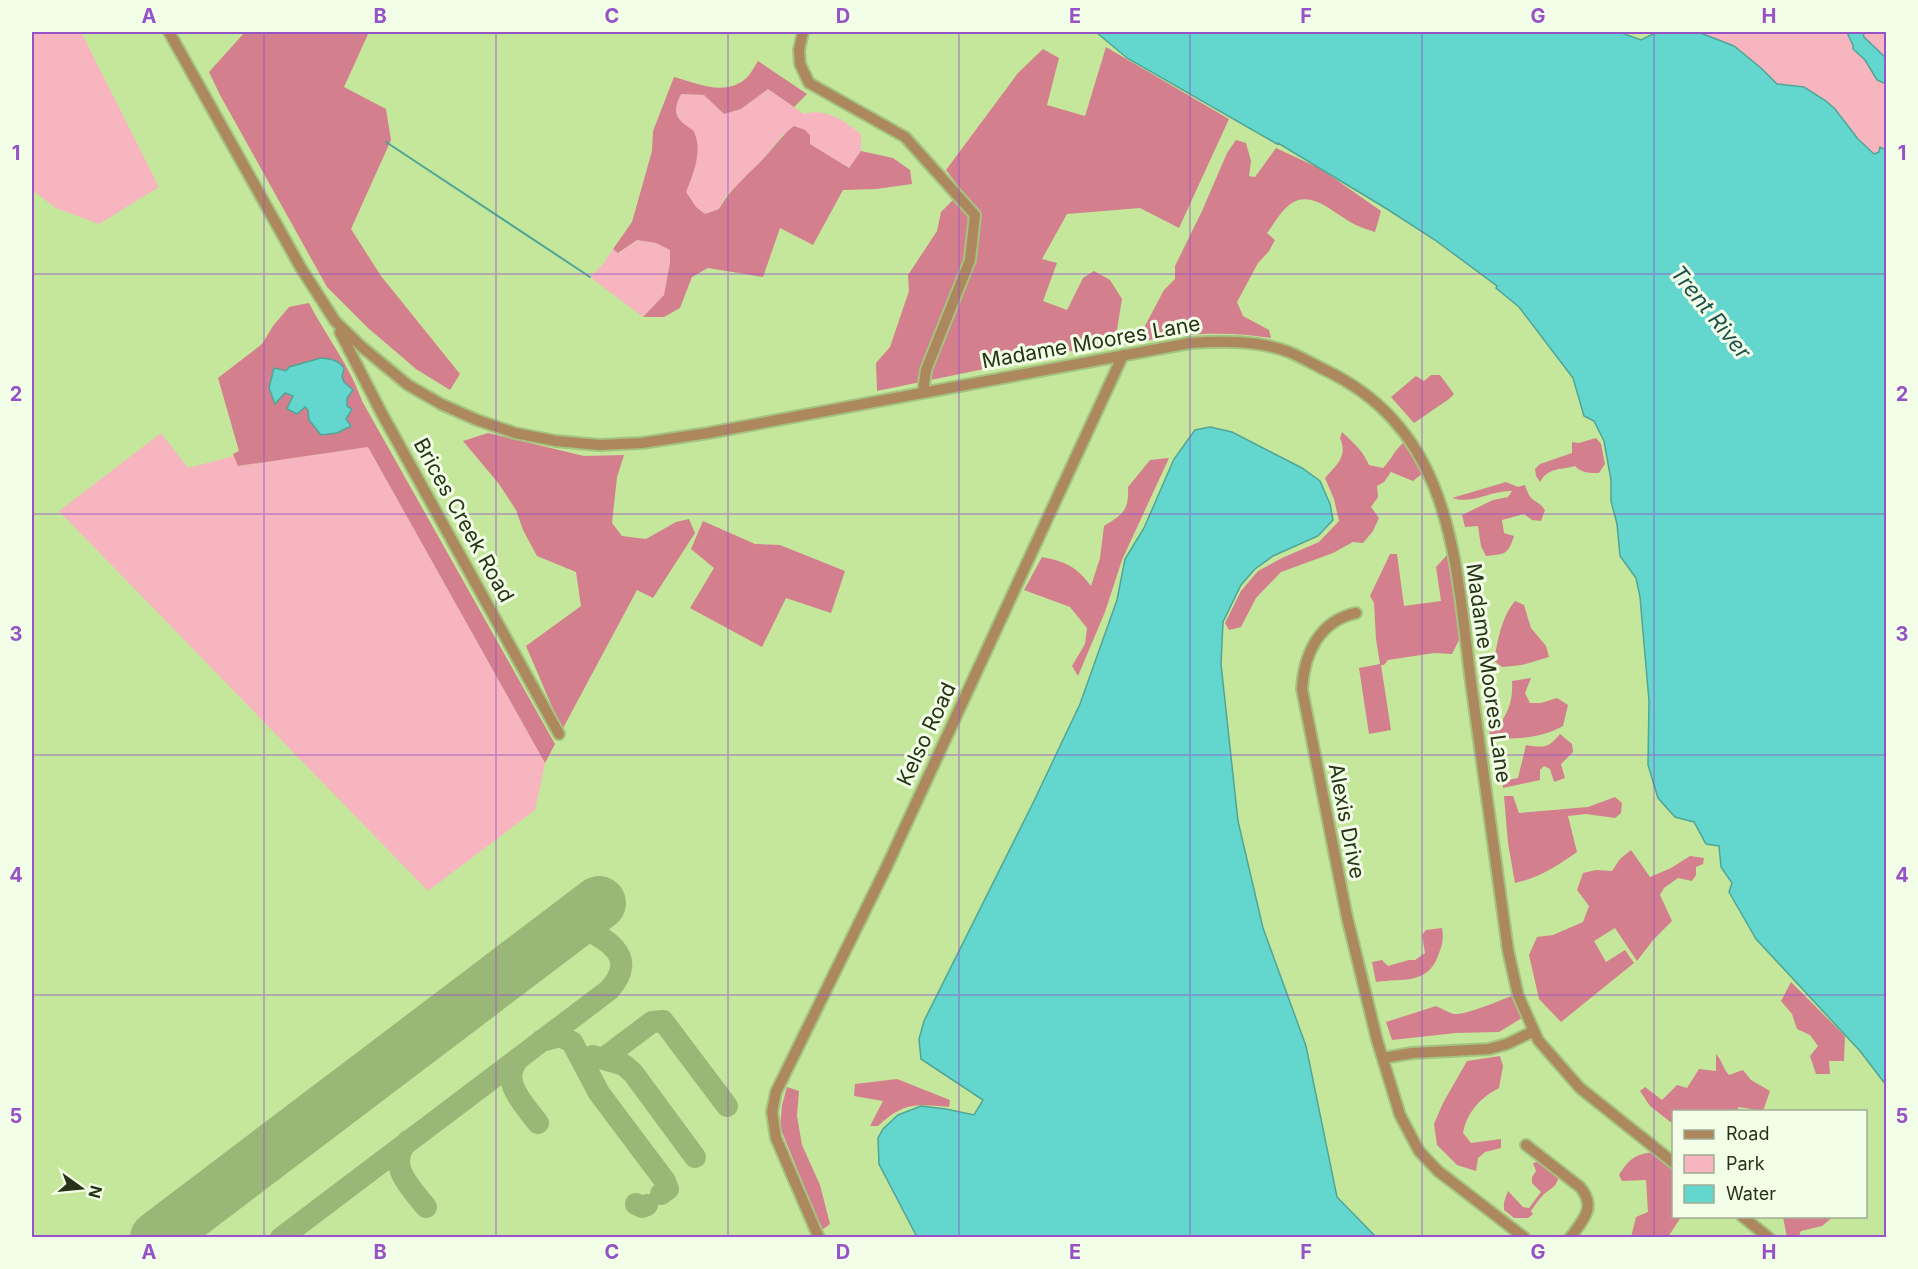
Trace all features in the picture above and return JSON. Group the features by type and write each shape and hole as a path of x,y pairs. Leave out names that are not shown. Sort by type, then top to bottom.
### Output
{"street":[{"name":"Madame Moores Lane","path":"170,32 301,268 337,323 408,385 441,404 515,433 578,444 642,443 708,433 1123,354 1215,341 1240,342 1287,352 1351,382 1391,417 1413,446 1434,485 1447,527 1465,637 1508,950 1518,995 1538,1040 1580,1088 1672,1161"},
{"path":"803,32 799,50 800,64 809,82 905,137 975,214 970,260 926,370 923,392"},
{"name":"Brices Creek Road","path":"337,323 381,412 559,734"},
{"name":"Kelso Road","path":"819,1238 774,1130 772,1112 776,1092 886,868 1123,354"},
{"name":"Alexis Drive","path":"1356,613 1347,615 1329,625 1318,637 1305,665 1302,689 1347,917 1383,1058 1400,1115 1419,1151 1438,1171 1525,1238"},
{"path":"1383,1058 1412,1053 1489,1049 1507,1044 1534,1031"},
{"path":"1526,1145 1587,1195 1587,1212 1570,1238"},
{"path":"1744,1218 1769,1238"}],"green space":[{"path":"32,32 81,32 159,187 99,224 56,208 32,190"},
{"path":"1698,32 1849,32 1853,49 1865,60 1877,80 1886,84 1886,150 1882,147 1874,154 1858,139 1835,109 1804,87 1777,84 1761,68"},
{"path":"1863,32 1886,32 1886,58 1864,37"},
{"path":"768,89 804,114 820,112 834,116 848,124 861,134 861,151 849,168 810,144 783,134 763,159 725,197 719,209 705,214 695,207 686,192 697,158 686,126 678,118 675,106 681,94 704,95 724,114 741,109"},
{"path":"637,240 656,243 670,250 664,295 643,317 590,277 604,263 613,249 619,253"},
{"path":"161,433 188,468 234,456 239,466 368,447 545,763 535,810 428,891 59,511"}],"shaded area":[{"path":"245,32 369,32 344,87 386,109 391,140 351,229 381,276 460,374 450,390 416,369 368,328 327,287 209,72"},
{"path":"1106,47 1229,119 1179,228 1140,208 1067,214 1042,259 1057,263 1043,301 1067,310 1083,278 1094,271 1110,280 1122,299 1115,342 877,391 876,363 890,347 909,291 908,275 937,231 941,212 962,191 946,170 1018,73 1043,49 1059,58 1047,105 1085,116"},
{"path":"758,61 807,94 794,107 768,89 741,109 724,114 704,95 681,94 676,108 677,115 693,131 697,139 696,163 686,192 696,207 705,214 719,209 734,189 794,126 805,130 810,135 810,144 849,168 861,151 893,158 910,170 912,184 876,189 843,190 813,245 780,228 763,277 708,268 692,277 680,308 664,317 643,317 664,295 670,250 656,243 637,240 618,253 613,249 632,222 652,151 653,131 674,77 709,87 727,87 736,85 746,78"},
{"path":"1236,140 1246,143 1251,161 1249,176 1255,177 1276,148 1321,169 1381,211 1375,232 1355,224 1316,202 1300,200 1292,203 1267,233 1275,240 1258,263 1237,302 1243,316 1269,330 1271,338 1239,334 1207,334 1144,341 1139,337 1164,290 1175,279 1175,266 1227,153"},
{"path":"309,303 555,744 545,763 368,447 238,466 233,454 239,451 218,378 262,344 289,307"},
{"path":"1431,375 1440,375 1454,394 1414,423 1391,397 1416,376 1424,381"},
{"path":"1342,432 1361,451 1369,465 1383,468 1403,443 1409,448 1424,472 1413,481 1391,472 1384,482 1377,486 1378,497 1371,507 1379,518 1373,531 1363,543 1353,542 1333,553 1281,572 1256,598 1241,627 1229,630 1225,623 1241,591 1258,571 1319,542 1339,521 1334,499 1325,478 1342,455 1340,438"},
{"path":"488,433 584,456 624,455 617,477 612,523 622,536 646,539 676,522 689,519 695,533 653,598 637,590 562,730 526,646 581,606 576,572 537,556 523,530 516,510 499,484 463,441"},
{"path":"1596,438 1601,444 1605,464 1599,473 1589,473 1575,466 1551,471 1540,482 1535,469 1540,464 1572,453 1572,442 1579,443"},
{"path":"1169,458 1122,560 1105,612 1078,676 1072,666 1085,644 1087,628 1070,607 1024,590 1042,557 1070,566 1091,586 1100,558 1104,526 1124,511 1128,487 1150,460"},
{"path":"1506,482 1518,487 1525,485 1532,499 1545,510 1541,521 1532,520 1524,514 1502,520 1504,533 1514,536 1512,542 1505,552 1486,556 1481,546 1478,526 1465,527 1462,515 1493,500 1508,497 1512,491 1468,500 1452,498"},
{"path":"703,521 755,544 780,545 845,571 831,613 786,598 762,647 690,608 714,568 691,549"},
{"path":"1390,554 1397,554 1404,606 1441,601 1436,567 1447,555 1461,636 1452,654 1434,653 1388,660 1381,665 1391,730 1369,734 1359,668 1380,664 1374,603 1370,596"},
{"path":"1515,601 1524,605 1531,628 1546,646 1549,657 1522,665 1502,667 1494,661 1497,645 1503,622"},
{"path":"1531,678 1525,693 1530,703 1541,703 1557,698 1568,705 1563,726 1545,734 1528,737 1490,738 1488,711 1495,711 1496,723 1502,721 1510,702 1512,681"},
{"path":"1560,734 1572,744 1573,752 1561,764 1565,778 1554,782 1550,769 1544,766 1540,770 1540,780 1503,788 1503,781 1518,778 1526,745 1545,746"},
{"path":"1504,796 1513,796 1519,813 1588,807 1615,797 1622,803 1621,813 1615,818 1586,814 1568,816 1577,852 1540,875 1515,883 1508,843"},
{"path":"1631,850 1650,877 1690,856 1704,858 1703,864 1696,867 1696,875 1692,881 1678,878 1664,888 1660,895 1672,921 1637,961 1615,928 1594,941 1606,962 1625,950 1634,963 1561,1022 1539,999 1529,955 1537,937 1553,935 1583,922 1589,906 1577,890 1583,873 1596,870 1612,871 1620,859"},
{"path":"1442,928 1441,949 1427,972 1405,980 1376,982 1372,962 1382,960 1388,966 1415,960 1425,953 1422,935 1426,930"},
{"path":"1791,982 1845,1036 1844,1061 1829,1061 1830,1074 1816,1074 1810,1056 1818,1046 1810,1035 1797,1029 1792,1014 1781,1001"},
{"path":"1514,995 1522,1018 1499,1032 1456,1033 1392,1040 1386,1022 1436,1006 1454,1014 1460,1014"},
{"path":"1716,1054 1729,1075 1743,1070 1751,1080 1770,1091 1763,1110 1739,1107 1737,1110 1672,1110 1672,1123 1650,1106 1640,1091 1645,1087 1662,1100 1677,1085 1687,1088 1699,1069 1716,1071"},
{"path":"1500,1056 1503,1066 1499,1088 1475,1106 1463,1133 1471,1143 1501,1139 1501,1148 1485,1152 1478,1158 1476,1171 1457,1165 1437,1145 1434,1124 1467,1061"},
{"path":"897,1079 950,1100 949,1107 910,1106 895,1112 878,1126 870,1126 883,1101 854,1096 855,1084"},
{"path":"787,1087 799,1091 797,1116 802,1145 820,1185 830,1224 822,1230 780,1127 782,1105"},
{"path":"1654,1152 1672,1167 1672,1218 1680,1218 1668,1237 1631,1237 1636,1217 1648,1212 1646,1180 1622,1181 1619,1175 1633,1158"},
{"path":"1537,1162 1559,1176 1558,1180 1537,1202 1531,1211 1533,1214 1528,1218 1514,1218 1504,1210 1508,1191 1523,1207 1529,1208 1541,1192 1532,1183 1532,1177 1536,1171 1533,1163"},
{"path":"1783,1218 1832,1218 1822,1226 1801,1231 1798,1238 1787,1237"}],"water":[{"name":"Trent River","path":"1096,32 1619,32 1641,40 1657,32 1698,32 1734,46 1777,84 1804,87 1826,101 1874,154 1879,152 1880,147 1886,150 1886,1085 1860,1051 1756,939 1729,892 1732,883 1721,867 1719,846 1706,844 1694,822 1675,817 1658,798 1648,765 1649,701 1640,597 1636,578 1620,556 1604,441 1594,421 1584,416 1573,378 1519,307 1496,288 1497,286 1435,240 1278,143 1127,58"},
{"path":"1849,32 1863,32 1864,37 1886,58 1886,84 1877,80 1865,60 1853,49"},
{"path":"321,358 340,364 344,369 342,376 344,382 353,390 347,398 347,406 352,409 346,419 351,426 337,433 321,435 309,420 308,410 305,407 297,414 287,409 293,396 285,393 275,404 269,388 274,368 286,371 289,367"},
{"path":"1210,427 1232,432 1302,468 1320,481 1330,504 1333,520 1318,536 1273,556 1255,569 1241,585 1223,622 1221,664 1238,821 1263,928 1306,1046 1337,1197 1376,1237 917,1237 879,1164 878,1138 883,1129 898,1115 921,1106 974,1115 983,1100 921,1059 919,1039 924,1021 1080,704 1117,600 1125,559 1144,528 1174,459 1195,430"}],"waterway":[{"path":"386,142 590,277"}],"taxiway":[{"path":"281,1238 609,990 618,977 621,966 619,956 605,940 573,923"},
{"path":"604,1058 652,1022 663,1021 727,1106"},
{"path":"541,1041 560,1036 572,1042 599,1093 665,1181 668,1189 661,1194"},
{"path":"593,1056 624,1065 633,1073 695,1157"},
{"path":"520,1057 511,1074 512,1083 520,1099 538,1123"},
{"path":"408,1141 399,1158 400,1167 408,1184 426,1207"},
{"path":"636,1204 642,1207 647,1205"},
{"path":"161,1238 170,1228"}],"runway":[{"path":"157,1238 599,903"}]}
